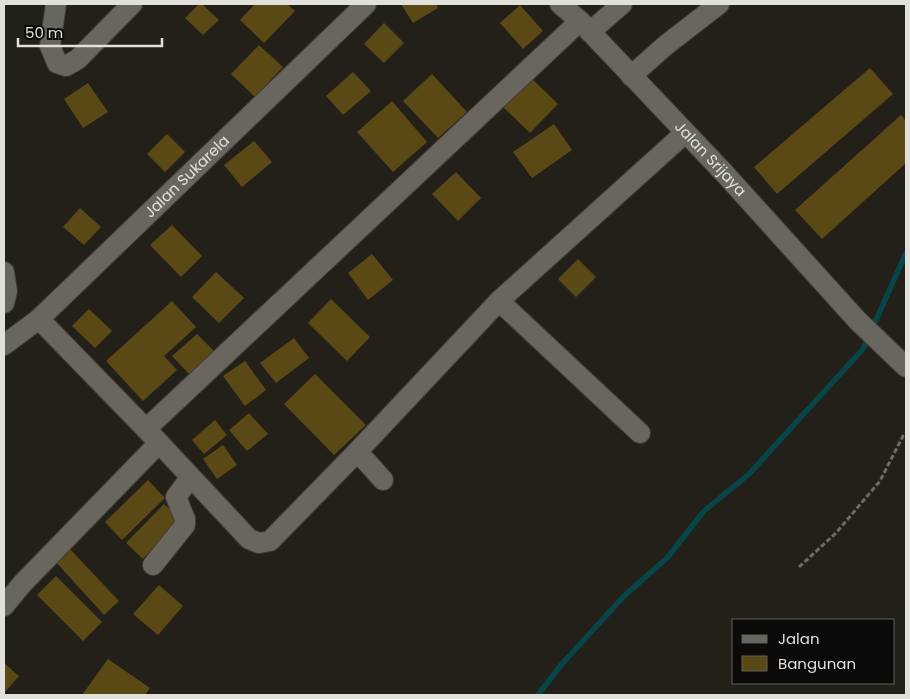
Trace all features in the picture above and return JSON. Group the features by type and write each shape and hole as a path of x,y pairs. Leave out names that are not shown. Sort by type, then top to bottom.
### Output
{"street":[{"path":"56,4 50,46 57,63 66,66 78,59 132,4"},
{"name":"Jalan Sukarela","path":"4,345 38,319 366,4"},
{"name":"Jalan Srijaya","path":"560,4 585,26 726,175 857,320 906,367"},
{"path":"4,606 152,436 585,26 622,4"},
{"path":"632,76 666,45 720,4"},
{"path":"38,319 152,436 249,540 260,543 270,541 500,301 685,133"},
{"path":"4,272 7,291 4,303"},
{"path":"500,301 640,432"},
{"path":"356,453 383,480"},
{"path":"153,565 185,525 185,519 176,497 190,478"}],"path":[{"path":"800,567 836,533 880,481 906,433"}],"building":[{"path":"199,4 202,4 219,20 203,35 185,18"},
{"path":"255,4 287,4 295,11 264,43 240,20"},
{"path":"401,4 436,4 438,8 413,23"},
{"path":"520,5 543,31 523,49 500,23"},
{"path":"384,23 404,43 384,63 364,44"},
{"path":"259,45 283,67 255,97 231,74"},
{"path":"870,68 893,94 777,194 754,167"},
{"path":"353,72 371,91 343,115 326,96"},
{"path":"432,74 467,112 438,138 403,101"},
{"path":"530,77 558,104 530,133 502,106"},
{"path":"88,83 108,112 83,128 64,99"},
{"path":"392,101 427,142 393,172 357,132"},
{"path":"901,115 906,121 906,163 822,239 795,210"},
{"path":"554,124 572,150 532,178 513,152"},
{"path":"167,134 185,152 165,172 147,154"},
{"path":"254,141 272,162 242,187 224,165"},
{"path":"456,172 481,198 458,221 432,194"},
{"path":"80,208 101,227 84,245 63,227"},
{"path":"172,225 202,256 181,277 150,245"},
{"path":"372,254 393,280 368,300 348,273"},
{"path":"578,259 596,277 576,297 558,279"},
{"path":"216,272 244,298 219,323 192,297"},
{"path":"331,299 370,337 347,361 308,323"},
{"path":"172,301 196,327 164,356 177,370 143,401 106,361"},
{"path":"89,309 112,331 95,348 72,326"},
{"path":"197,334 215,352 190,375 172,356"},
{"path":"294,338 309,358 276,383 260,363"},
{"path":"245,361 266,390 245,406 223,376"},
{"path":"315,374 366,425 334,455 284,404"},
{"path":"249,413 268,434 247,451 229,430"},
{"path":"215,420 227,435 204,454 192,440"},
{"path":"223,445 237,465 217,479 203,459"},
{"path":"148,480 165,498 122,540 105,522"},
{"path":"164,504 181,519 143,559 126,543"},
{"path":"69,548 119,601 104,615 55,561"},
{"path":"56,576 102,622 83,641 37,595"},
{"path":"159,585 183,606 158,635 133,614"},
{"path":"108,659 150,688 145,695 82,695"},
{"path":"4,663 19,676 4,693"}],"waterway":[{"path":"872,329 906,253"},
{"path":"538,695 561,665 624,596 667,558 704,511 749,474 863,349 869,337"}]}
